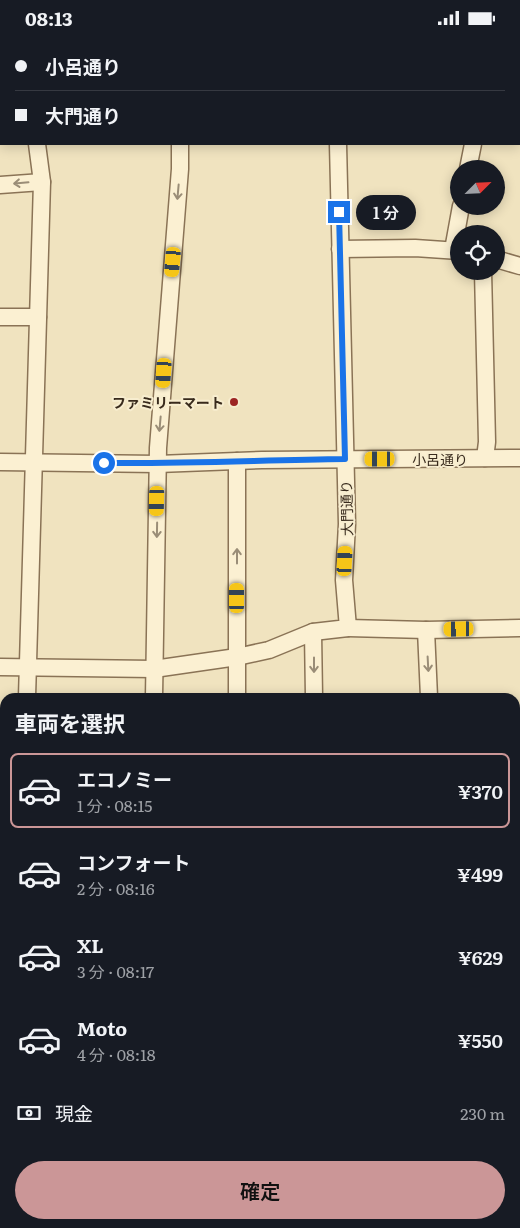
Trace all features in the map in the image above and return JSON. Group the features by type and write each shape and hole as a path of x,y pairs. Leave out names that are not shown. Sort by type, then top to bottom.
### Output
{"street":[{"path":"27,693 42,181 37,145"},
{"path":"154,693 158,464 180,169 180,145"},
{"name":"大門通り","path":"338,145 347,524 344,579 348,628"},
{"path":"470,160 473,145"},
{"path":"0,185 42,181"},
{"path":"340,249 415,248 450,251"},
{"path":"505,262 520,266"},
{"path":"483,280 487,442 485,458"},
{"path":"0,317 38,317"},
{"name":"小呂通り","path":"0,462 158,464 345,459 520,458"},
{"path":"237,461 237,693"},
{"path":"0,667 154,669 237,657 269,650 314,632 348,628 426,630 520,628"},
{"path":"426,630 429,693"},
{"path":"314,632 314,693"}],"place":[{"name":"ファミリーマート","path":"234,402"}],"route":[{"path":"104,463 158,464 345,459 339,212"}]}
